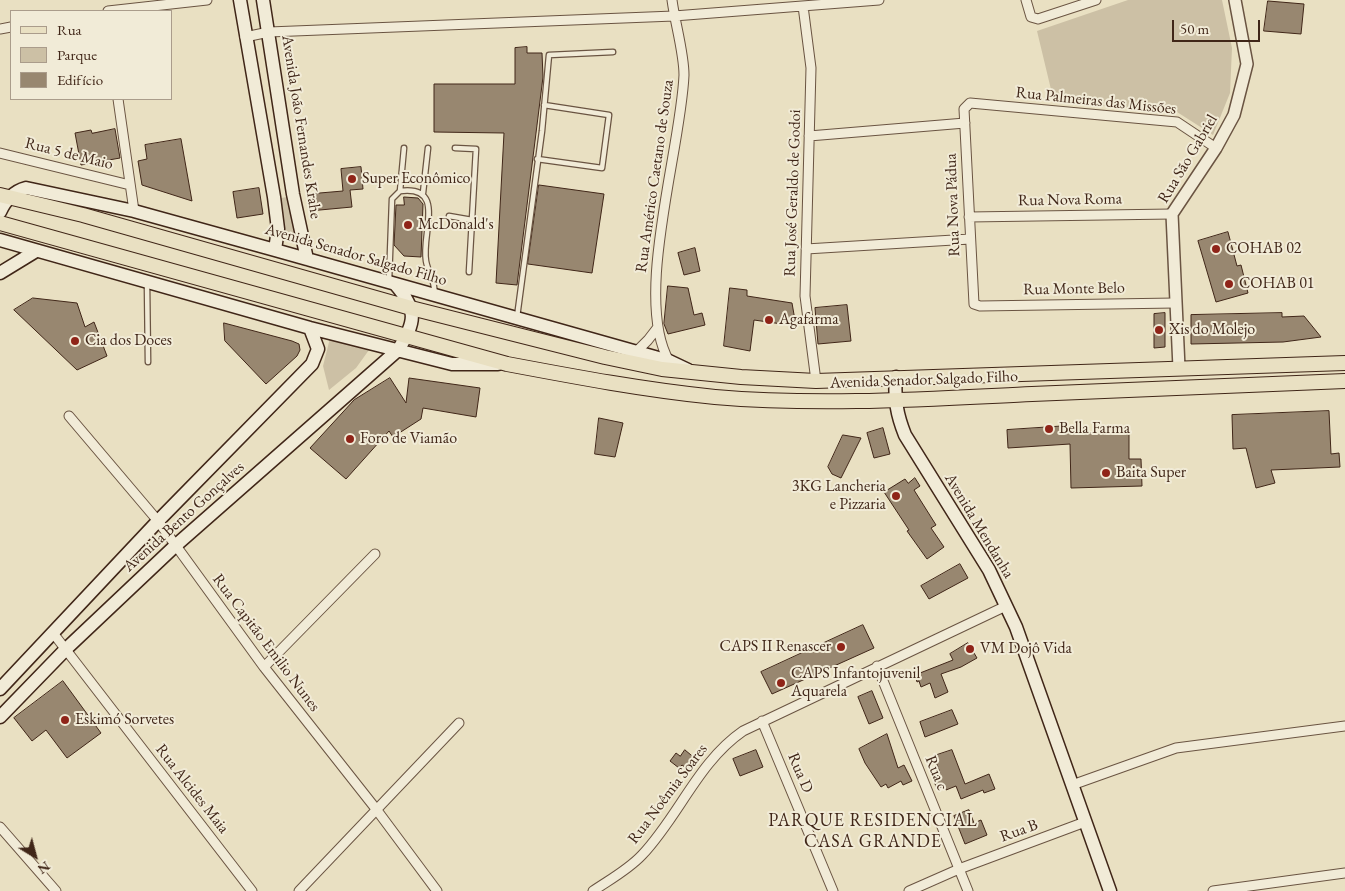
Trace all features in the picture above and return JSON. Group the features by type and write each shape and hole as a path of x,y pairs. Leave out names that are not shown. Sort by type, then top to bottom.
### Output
{"main road":[{"path":"240,0 274,197 278,229 275,250"},
{"name":"Avenida João Fernandes Krahe","path":"263,0 293,194 307,259"},
{"name":"Avenida Senador Salgado Filho","path":"5,196 19,190 32,188 134,211 669,361 693,372"},
{"path":"274,197 293,194"},
{"path":"0,212 5,196"},
{"name":"Avenida Senador Salgado Filho","path":"5,196 138,230 411,308 605,357 662,369 741,377 816,381 1345,363"},
{"name":"Avenida Senador Salgado Filho","path":"0,223 507,364 592,381 717,397 815,401 895,401 1345,381"},
{"name":"Avenida Senador Salgado Filho","path":"0,240 310,328 419,356 452,364 507,364"},
{"path":"0,273 36,251"},
{"path":"392,283 411,308 413,322 407,336"},
{"name":"Avenida Bento Gonçalves","path":"0,689 158,521 312,364 318,349 310,328"},
{"name":"Avenida Bento Gonçalves","path":"0,717 66,650 175,546 398,350 407,336"},
{"path":"380,365 419,356"},
{"name":"Avenida Mendanha","path":"896,377 895,401 898,419 905,435 989,570 1016,627 1110,891"}],"street":[{"path":"117,10 207,0"},
{"name":"Rua Américo Caetano de Souza","path":"669,361 661,345 658,327 656,281 684,74 672,0"},
{"path":"245,37 269,32 674,16 878,0"},
{"path":"1026,0 1031,17 1038,19 1096,0"},
{"name":"Rua São Gabriel","path":"1179,368 1172,214 1216,148 1234,115 1247,64 1235,0"},
{"name":"Rua José Geraldo de Godoi","path":"803,6 811,68 805,296 816,381"},
{"path":"118,100 134,211"},
{"name":"Rua Palmeiras das Missões","path":"967,104 1177,122 1216,148"},
{"name":"Rua Nova Pádua","path":"967,104 964,109 974,304"},
{"path":"809,136 965,123"},
{"name":"Rua 5 de Maio","path":"0,153 130,185"},
{"name":"Rua Nova Roma","path":"969,217 1172,214"},
{"path":"806,249 970,239"},
{"name":"Rua Monte Belo","path":"974,304 980,306 1175,303"},
{"path":"636,352 658,327"},
{"name":"Rua Capitão Emilio Nunes","path":"68,416 158,521 264,667 376,809 437,891"},
{"path":"264,667 375,554"},
{"name":"Rua Noêmia Soares","path":"593,891 641,856 658,836 711,759 726,743 742,731 1006,606"},
{"name":"Rua Alcides Maia","path":"53,633 252,891"},
{"name":"Rua c","path":"877,666 968,891"},
{"name":"Rua D","path":"762,721 833,891"},
{"path":"299,891 459,723"},
{"path":"1072,785 1176,748 1345,726"},
{"name":"Rua B","path":"909,891 959,869 1085,822"},
{"path":"0,827 56,891"},
{"path":"1213,891 1345,873"}],"lane":[{"path":"517,318 549,56 613,52"},
{"path":"537,160 602,168 609,115 544,105"},
{"path":"400,191 404,148"},
{"path":"428,148 423,193 429,204 426,261 435,284 434,296"},
{"path":"455,148 476,149 468,272"},
{"path":"392,283 392,199 400,191 414,189 423,193"},
{"path":"449,216 472,220"},
{"path":"147,282 148,362"}],"green space":[{"path":"1128,0 1222,0 1232,48 1230,93 1213,135 1177,112 1054,102 1037,31"},
{"path":"292,196 299,241 281,240 276,199"},
{"path":"330,338 369,350 356,368 329,390 323,366"}],"building":[{"path":"1268,1 1304,4 1301,34 1264,31"},
{"path":"527,47 527,53 542,53 543,77 517,285 496,283 504,133 434,132 434,84 515,84 515,48"},
{"path":"115,129 120,158 81,165 75,133 91,130 92,133"},
{"path":"181,139 192,201 142,185 138,161 147,159 145,145"},
{"name":"Super Econômico","path":"361,167 363,189 350,190 352,207 309,211 308,194 343,191 341,169"},
{"path":"539,185 604,194 592,273 528,264"},
{"path":"259,188 263,214 237,218 233,192"},
{"name":"McDonald's","path":"404,197 418,198 423,204 421,257 404,256 394,245 396,205 404,205"},
{"path":"1228,232 1237,266 1241,265 1248,293 1216,302 1198,241"},
{"path":"695,248 700,271 684,275 678,253"},
{"path":"668,286 688,288 694,315 702,313 705,325 668,334 664,324"},
{"path":"730,288 747,290 747,296 792,303 796,326 754,320 750,351 724,346"},
{"name":"Cia dos Doces","path":"33,298 77,303 85,327 94,322 107,356 77,370 14,310"},
{"path":"847,305 851,341 818,344 815,308"},
{"name":"Xis do Molejo","path":"1165,313 1165,347 1154,348 1154,314"},
{"path":"1282,313 1282,317 1304,316 1321,337 1283,342 1191,344 1191,315"},
{"path":"224,323 292,341 299,344 300,350 297,356 266,384 225,341"},
{"path":"390,378 406,403 409,378 480,388 476,417 423,408 421,419 393,437 389,431 346,479 310,448 354,400"},
{"path":"1329,411 1331,454 1339,453 1340,467 1271,470 1275,483 1256,488 1246,448 1233,449 1232,415"},
{"path":"599,418 623,423 615,457 595,454"},
{"name":"Baita Super","path":"1068,426 1068,433 1129,432 1129,459 1141,459 1142,486 1071,488 1070,444 1008,448 1007,430"},
{"path":"883,428 890,454 874,458 867,433"},
{"path":"843,435 861,438 841,478 832,474 828,467"},
{"path":"915,478 920,486 914,490 936,525 931,528 944,547 927,559 907,531 909,530 884,492 905,479 908,483"},
{"path":"960,564 968,578 929,599 921,586"},
{"path":"863,625 874,648 772,694 761,672"},
{"path":"968,643 977,658 961,667 941,674 948,692 935,698 930,683 921,687 915,675 953,660 950,654"},
{"name":"Eskimó Sorvetes","path":"63,681 101,733 67,758 46,730 32,741 14,718"},
{"path":"872,691 883,718 869,724 858,697"},
{"path":"952,710 958,724 925,737 920,722"},
{"path":"887,734 898,768 904,765 912,781 903,785 901,781 888,788 886,784 881,787 865,763 859,749"},
{"path":"685,750 697,760 689,770 682,765 679,768 670,761 676,753 680,756"},
{"path":"756,750 763,767 740,776 733,759"},
{"path":"952,750 965,784 989,774 995,789 984,793 983,790 961,799 956,786 946,790 945,786 937,789 932,776 940,773 934,756"},
{"path":"969,810 974,823 981,820 987,835 965,844 954,816"}],"place":[{"name":"Super Econômico","path":"352,179"},
{"name":"McDonald's","path":"408,225"},
{"name":"COHAB 02","path":"1216,249"},
{"name":"COHAB 01","path":"1229,284"},
{"name":"Agafarma","path":"769,320"},
{"name":"Xis do Molejo","path":"1159,330"},
{"name":"Cia dos Doces","path":"75,341"},
{"name":"Bella Farma","path":"1049,429"},
{"name":"Foro de Viamão","path":"350,439"},
{"name":"Baita Super","path":"1106,473"},
{"name":"3KG Lancheria e Pizzaria","path":"896,496"},
{"name":"CAPS II Renascer","path":"841,647"},
{"name":"VM Dojô Vida","path":"970,649"},
{"name":"CAPS Infantojuvenil Aquarela","path":"781,683"},
{"name":"Eskimó Sorvetes","path":"65,720"}],"district":[{"name":"PARQUE RESIDENCIAL CASA GRANDE","path":"873,831"}]}
